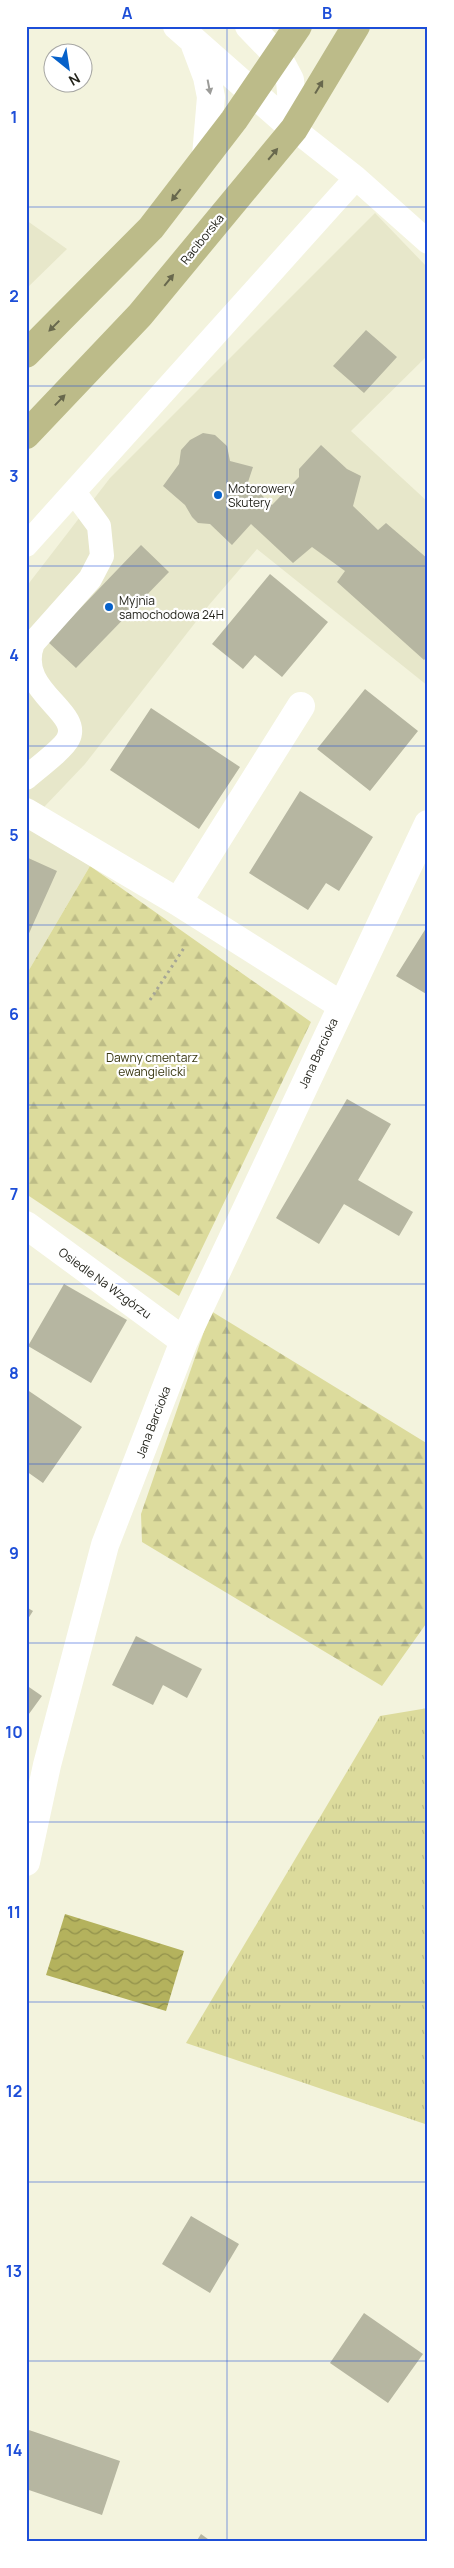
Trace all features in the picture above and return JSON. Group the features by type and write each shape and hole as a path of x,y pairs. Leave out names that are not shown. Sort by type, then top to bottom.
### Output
{"main road":[{"path":"26,354 151,228 252,93 298,26"},
{"name":"Raciborska","path":"26,435 140,315 294,129 356,26"}],"street":[{"path":"249,26 277,55 290,80 294,129"},
{"path":"185,34 294,129"},
{"path":"185,34 207,77 211,97 206,156"},
{"path":"178,902 301,706"},
{"name":"Jana Barcioka","path":"26,812 178,902 341,1005"},
{"name":"Jana Barcioka","path":"26,1862 47,1765 105,1545 184,1341 428,824"},
{"name":"Osiedle Na Wzgórzu","path":"26,1225 184,1341"}],"lane":[{"path":"294,129 356,178 428,242"},
{"path":"26,545 356,178"},
{"path":"26,778 68,739 70,726 63,713 32,678 28,655 33,643 90,579 102,556 99,526 74,492"}],"path":[{"path":"150,1000 203,918"}],"shaded area":[{"path":"375,213 428,268 428,355 351,431 428,502 428,686 257,549 209,605 85,764 26,826 26,587 110,478"},
{"path":"26,220 67,249 26,289"},
{"path":"26,826 90,866 26,975"}],"green space":[{"name":"Dawny cmentarz ewangielicki","path":"90,866 311,1022 179,1296 26,1194 26,975"},
{"path":"211,1311 428,1444 428,1621 382,1686 142,1542 141,1514"},
{"path":"428,1708 428,2125 186,2043 380,1716"}],"water":[{"path":"65,1914 184,1951 166,2011 46,1975"}],"building":[{"path":"366,330 397,357 364,393 333,366"},
{"path":"203,433 215,435 227,446 230,461 253,467 248,482 272,505 299,477 299,469 321,445 347,469 361,476 353,506 378,530 386,523 428,559 428,656 424,660 337,582 345,571 312,547 293,563 251,524 232,545 210,524 198,523 192,517 185,505 163,486 179,464 181,450 190,440"},
{"name":"Myjnia samochodowa 24H","path":"141,545 169,572 76,668 48,642"},
{"path":"270,574 328,622 282,677 255,655 243,669 212,644"},
{"path":"365,689 418,731 370,791 317,749"},
{"path":"151,708 240,767 199,829 110,770"},
{"path":"300,791 373,837 339,891 326,883 308,910 249,873"},
{"path":"26,857 57,871 26,940"},
{"path":"428,925 428,995 396,976"},
{"path":"347,1099 391,1124 358,1180 413,1212 399,1236 344,1204 319,1244 276,1218"},
{"path":"64,1284 127,1320 91,1383 28,1346"},
{"path":"26,1389 82,1427 43,1483 26,1471"},
{"path":"26,1607 33,1611 26,1622"},
{"path":"136,1636 202,1669 187,1698 163,1685 153,1705 112,1685"},
{"path":"26,1685 42,1696 26,1718"},
{"path":"191,2216 239,2244 210,2293 162,2264"},
{"path":"364,2313 423,2354 388,2403 330,2363"},
{"path":"26,2429 120,2461 102,2515 26,2489"},
{"path":"201,2534 212,2542 196,2542"}],"place":[{"name":"Motorowery Skutery","path":"218,495"},
{"name":"Myjnia samochodowa 24H","path":"109,607"}]}
